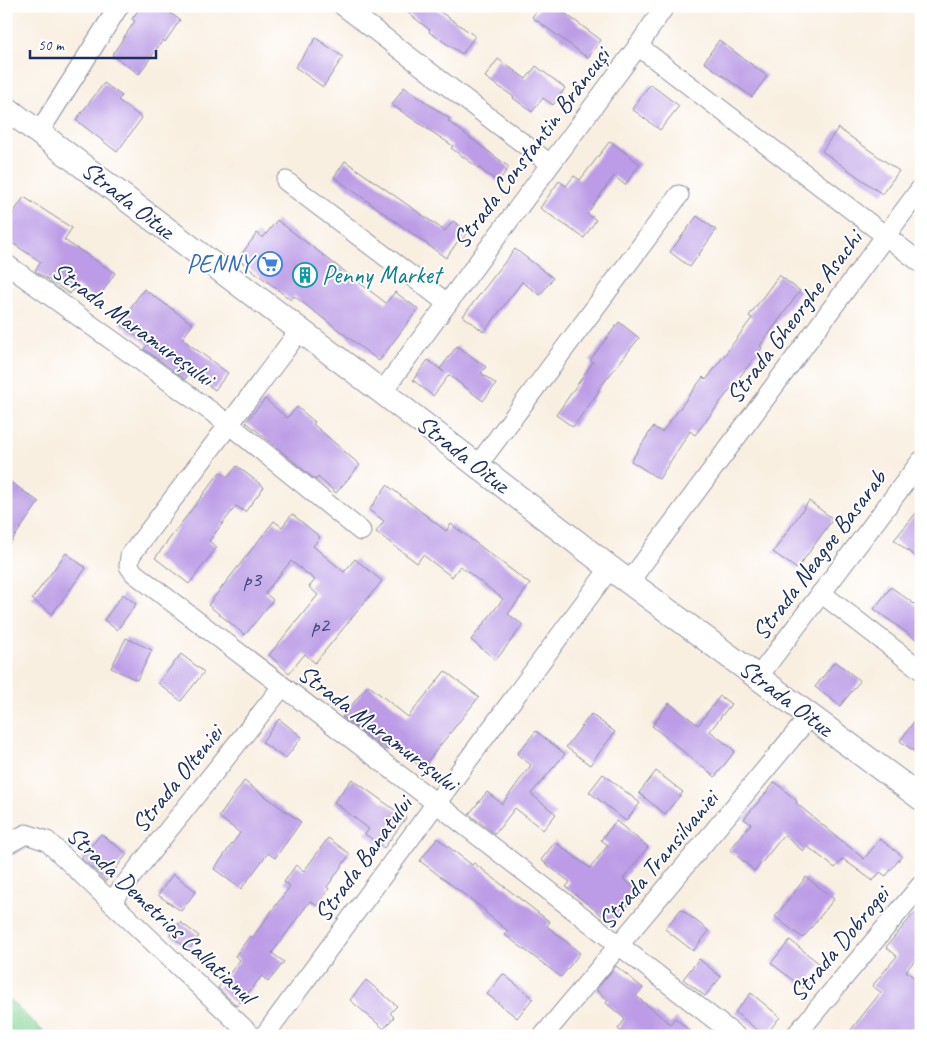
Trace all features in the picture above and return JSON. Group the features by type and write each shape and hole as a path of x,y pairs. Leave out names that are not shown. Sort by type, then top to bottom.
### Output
{"main road":[{"name":"Strada Oituz","path":"6,108 382,392 610,568 921,798"}],"street":[{"path":"40,132 119,6"},
{"path":"343,6 550,164"},
{"name":"Strada Constantin Brâncuși","path":"382,392 638,46 663,7"},
{"name":"Strada Gheorghe Asachi","path":"629,582 886,236 638,46"},
{"path":"286,181 447,303"},
{"path":"921,188 886,236 921,264"},
{"path":"477,466 680,194"},
{"name":"Strada Maramureșului","path":"6,264 230,425 361,531"},
{"name":"Strada Maramureșului","path":"300,330 130,556 129,566 134,573 436,803 736,1036"},
{"name":"Strada Neagoe Basarab","path":"758,677 920,462"},
{"name":"Strada Banatului","path":"264,1036 610,568"},
{"path":"821,593 921,670"},
{"name":"Strada Olteniei","path":"111,902 282,687"},
{"name":"Strada Transilvaniei","path":"543,1036 810,716"},
{"name":"Strada Demetrios Callatianul","path":"6,845 26,834 47,841 252,1036"},
{"name":"Strada Dobrogei","path":"795,1036 921,885"}],"green space":[{"path":"6,997 48,1036 6,1036"}],"building":[{"path":"141,6 160,6 180,20 139,74 112,55 135,21 132,19"},
{"path":"399,6 432,6 475,36 462,54 429,32 430,30"},
{"path":"541,6 555,6 601,40 588,58 532,17"},
{"path":"316,38 343,57 323,87 295,67"},
{"path":"719,40 767,76 752,97 704,62"},
{"path":"498,59 526,79 536,66 565,88 553,105 543,98 532,112 485,77"},
{"path":"104,83 122,96 118,100 142,118 117,152 76,120"},
{"path":"650,84 679,106 660,130 632,109"},
{"path":"404,87 450,119 448,121 509,167 498,182 451,148 453,146 392,105"},
{"path":"838,128 899,171 882,194 822,151"},
{"path":"610,141 640,164 625,185 614,176 587,214 596,220 584,238 540,208 559,181 566,186 574,176 580,180"},
{"path":"345,161 445,231 453,221 468,232 460,242 458,241 446,258 334,177"},
{"path":"24,197 72,228 64,240 115,273 97,300 76,286 70,294 35,271 41,262 6,239 6,224"},
{"path":"697,216 716,230 690,267 670,252"},
{"name":"Penny Market","path":"277,220 386,303 395,292 418,309 379,361 294,296 291,300 238,259 257,233 263,238"},
{"path":"515,249 553,278 540,295 522,282 484,332 463,316"},
{"path":"779,275 800,291 760,346 762,348 695,435 690,431 659,479 631,461 653,427 662,432 703,377 706,380 752,318 749,316"},
{"path":"144,289 193,324 182,339 228,373 215,390 190,372 185,379 144,349 148,345 119,323"},
{"path":"619,322 639,338 598,390 573,427 556,415 593,362 590,360"},
{"path":"457,346 486,367 481,373 496,384 483,401 449,375 433,396 413,380 428,360 440,369"},
{"path":"265,399 287,418 297,407 315,422 313,424 360,465 336,493 318,477 316,480 246,422"},
{"path":"237,466 264,487 245,512 236,506 209,541 217,547 189,584 155,558 220,472 228,477"},
{"path":"6,479 39,502 6,549"},
{"path":"387,485 446,531 451,524 530,584 508,614 523,625 496,660 471,640 503,599 460,566 452,577 423,555 417,563 376,532 384,521 369,510"},
{"path":"809,501 833,519 797,569 773,552"},
{"path":"921,507 921,561 894,540"},
{"path":"292,514 320,537 313,546 344,572 355,559 382,581 315,663 305,654 289,673 269,655 318,595 309,587 315,580 291,561 265,593 273,600 245,635 208,605 274,521 282,527"},
{"path":"66,553 86,568 52,614 32,599"},
{"path":"891,587 921,609 921,643 874,609"},
{"path":"123,594 136,604 117,630 104,620"},
{"path":"126,638 152,650 137,680 111,668"},
{"path":"181,654 204,672 181,701 158,683"},
{"path":"835,661 860,681 840,706 815,687"},
{"path":"445,671 479,697 422,768 391,743 385,750 342,717 368,685 408,717"},
{"path":"720,696 731,704 710,731 735,751 715,777 652,726 669,703 698,725"},
{"path":"921,712 921,756 900,741"},
{"path":"591,714 615,732 590,765 566,747"},
{"path":"279,719 302,737 285,759 262,742"},
{"path":"536,731 565,754 531,794 556,814 543,830 515,808 495,834 469,814 487,792 502,804 531,765 517,754"},
{"path":"656,771 683,792 665,814 639,793"},
{"path":"603,774 640,803 626,821 589,792"},
{"path":"352,779 406,818 384,848 365,834 369,829 334,802"},
{"path":"244,781 301,822 275,858 268,853 241,889 214,869 240,833 219,817"},
{"path":"775,782 797,801 796,803 864,859 880,839 902,856 886,876 880,872 873,881 843,859 835,868 807,846 803,851 784,835 755,871 730,850 751,824 744,819"},
{"path":"616,821 648,847 623,879 639,891 613,924 566,887 570,882 541,860 555,842 590,868 608,845 601,840"},
{"path":"101,834 127,854 106,881 81,858"},
{"path":"328,838 350,854 327,887 329,889 317,906 310,901 272,953 284,962 268,982 262,976 237,1006 218,988 240,960 235,956 250,936 252,938 290,886 284,882 296,865 304,871"},
{"path":"437,838 472,865 474,863 550,922 547,926 580,953 561,977 505,935 508,931 486,911 420,861"},
{"path":"173,874 196,891 181,911 158,895"},
{"path":"806,877 834,899 803,938 775,917"},
{"path":"921,905 921,953 906,971 921,983 921,1036 846,1036 881,992 872,986 897,956 886,947"},
{"path":"681,909 709,931 693,951 665,929"},
{"path":"180,922 199,936 189,950 170,935"},
{"path":"790,940 821,965 803,988 771,963"},
{"path":"699,959 721,977 705,996 683,979"},
{"path":"616,966 643,988 636,996 670,1024 675,1018 696,1036 626,1036 618,1029 625,1019 606,1003 608,1000 596,990"},
{"path":"503,974 533,998 517,1018 487,994"},
{"path":"366,980 397,1006 390,1013 394,1017 384,1029 350,1000"},
{"path":"751,993 780,1017 765,1036 735,1012"}],"place":[{"name":"PENNY","path":"270,264"},
{"name":"Penny Market","path":"305,275"}]}
